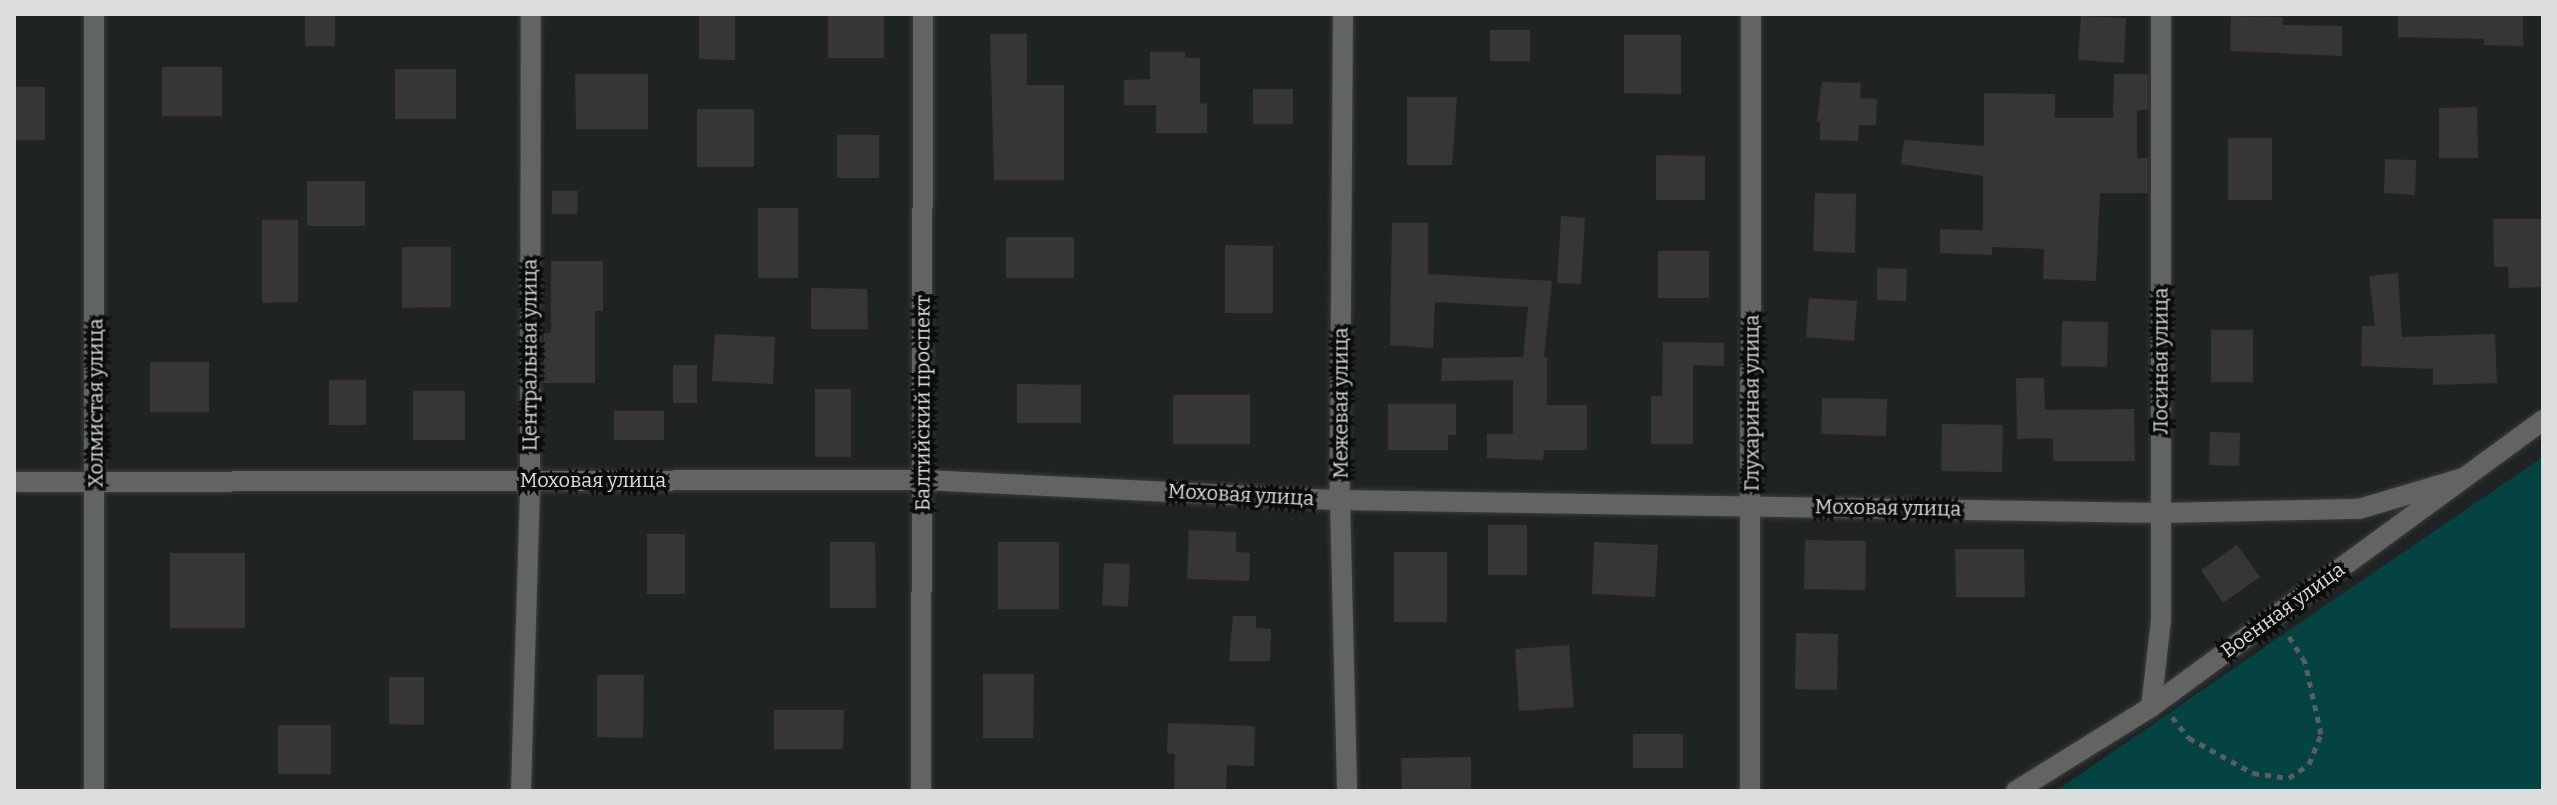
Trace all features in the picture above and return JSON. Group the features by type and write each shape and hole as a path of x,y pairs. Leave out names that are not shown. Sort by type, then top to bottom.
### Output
{"street":[{"name":"Холмистая улица","path":"94,14 94,791"},
{"name":"Центральная улица","path":"521,791 530,480 531,14"},
{"name":"Балтийский проспект","path":"921,791 923,14"},
{"name":"Межевая улица","path":"1343,14 1340,500 1347,791"},
{"name":"Глухариная улица","path":"1750,791 1751,14"},
{"name":"Лосиная улица","path":"2151,707 2161,621 2161,14"},
{"name":"Военная улица","path":"2016,791 2151,707 2543,420"},
{"name":"Моховая улица","path":"14,482 924,480 1340,500 2161,513 2359,509 2463,478"}],"path":[{"path":"2172,718 2189,738 2253,773 2289,778 2309,764 2321,734 2305,662 2293,641"}],"shaded area":[{"path":"2543,457 2543,791 2056,791 2307,618"}],"building":[{"path":"305,14 335,14 335,46 305,46"},
{"path":"699,14 735,14 735,60 699,59"},
{"path":"828,14 884,14 884,58 828,58"},
{"path":"2398,14 2523,14 2523,46 2484,45 2484,39 2398,37"},
{"path":"2081,16 2126,18 2124,63 2078,60"},
{"path":"2231,16 2283,17 2282,25 2342,26 2342,56 2230,51"},
{"path":"1490,30 1530,30 1530,61 1490,61"},
{"path":"990,34 1027,34 1027,85 1064,85 1064,180 994,180"},
{"path":"1624,35 1681,35 1681,94 1624,93"},
{"path":"1150,52 1185,52 1185,58 1200,58 1200,104 1207,103 1207,133 1156,133 1156,105 1124,105 1124,80 1150,79"},
{"path":"162,67 222,67 222,116 162,116"},
{"path":"395,69 456,69 456,119 395,119"},
{"path":"575,74 648,74 648,129 576,129"},
{"path":"2114,74 2148,74 2148,110 2137,110 2137,158 2148,158 2148,193 2100,193 2096,281 2043,279 2044,249 1992,247 1992,255 1940,253 1940,229 1983,230 1983,176 1901,164 1904,140 1984,146 1984,93 2055,94 2055,118 2113,118"},
{"path":"1822,82 1861,83 1860,98 1877,99 1876,125 1859,125 1858,141 1820,140 1820,122 1817,121"},
{"path":"14,87 45,87 45,140 14,140"},
{"path":"1253,89 1293,89 1293,124 1253,124"},
{"path":"1407,97 1457,97 1452,165 1407,165"},
{"path":"2477,107 2478,158 2439,158 2439,108"},
{"path":"697,109 754,109 754,167 697,167"},
{"path":"837,135 879,135 879,178 837,178"},
{"path":"2228,138 2272,138 2272,200 2228,200"},
{"path":"1656,155 1705,156 1705,200 1656,200"},
{"path":"2385,159 2416,160 2415,195 2384,193"},
{"path":"307,181 365,181 365,226 307,226"},
{"path":"552,191 578,191 577,214 552,214"},
{"path":"1815,193 1856,194 1855,253 1813,251"},
{"path":"758,208 798,208 798,278 758,278"},
{"path":"1561,216 1585,218 1581,284 1557,283"},
{"path":"2493,219 2543,219 2543,287 2509,288 2508,267 2494,267"},
{"path":"262,220 298,220 298,302 262,303"},
{"path":"1392,223 1428,223 1428,274 1552,281 1544,357 1547,357 1547,405 1587,405 1587,450 1544,450 1543,460 1487,458 1487,434 1513,434 1513,380 1441,381 1442,358 1523,357 1528,307 1435,302 1433,348 1390,345"},
{"path":"1006,237 1074,237 1074,278 1006,278"},
{"path":"1225,245 1273,246 1273,313 1225,313"},
{"path":"402,247 451,247 451,307 402,308"},
{"path":"1658,251 1709,251 1709,298 1658,298"},
{"path":"551,261 603,261 603,311 595,311 595,383 544,383 544,333 551,333"},
{"path":"1877,268 1907,269 1906,301 1877,300"},
{"path":"2398,273 2402,337 2495,334 2497,383 2433,385 2433,369 2361,366 2362,326 2375,326 2369,276"},
{"path":"811,288 867,289 868,329 811,329"},
{"path":"1809,298 1857,301 1854,341 1806,337"},
{"path":"2062,321 2108,322 2107,367 2061,366"},
{"path":"2211,330 2253,330 2253,382 2211,382"},
{"path":"715,334 775,337 773,384 712,381"},
{"path":"1663,342 1724,343 1724,366 1693,365 1693,444 1651,444 1651,396 1662,396"},
{"path":"150,362 209,362 209,412 150,412"},
{"path":"673,365 697,365 697,403 673,403"},
{"path":"2016,378 2044,378 2045,410 2134,409 2135,461 2053,461 2053,438 2017,439"},
{"path":"329,380 366,380 366,425 329,425"},
{"path":"1017,384 1081,385 1081,423 1017,423"},
{"path":"815,389 851,389 851,457 815,457"},
{"path":"413,391 465,391 465,440 413,440"},
{"path":"1173,395 1250,395 1250,444 1173,444"},
{"path":"1822,398 1887,399 1886,436 1821,434"},
{"path":"1388,404 1456,404 1456,435 1448,435 1448,450 1388,450"},
{"path":"614,411 664,411 664,440 614,440"},
{"path":"1942,424 2003,425 2002,472 1941,471"},
{"path":"2210,432 2240,433 2239,466 2209,465"},
{"path":"1488,525 1527,525 1527,575 1488,575"},
{"path":"1189,530 1236,532 1236,552 1250,553 1249,581 1187,579"},
{"path":"647,534 685,534 685,594 647,594"},
{"path":"1805,540 1866,541 1865,590 1804,589"},
{"path":"830,542 875,542 876,608 830,608"},
{"path":"998,542 1059,542 1059,609 998,609"},
{"path":"1594,542 1658,545 1655,597 1592,594"},
{"path":"2237,545 2260,577 2223,603 2201,570"},
{"path":"1955,549 2024,549 2025,597 1956,597"},
{"path":"1394,552 1447,552 1447,622 1394,622"},
{"path":"170,553 245,553 245,628 170,628"},
{"path":"1104,563 1130,564 1128,607 1102,605"},
{"path":"1233,616 1256,616 1256,628 1271,629 1270,661 1229,661"},
{"path":"1796,633 1838,634 1837,690 1795,689"},
{"path":"1569,645 1574,707 1519,711 1515,649"},
{"path":"983,674 1034,674 1033,738 983,738"},
{"path":"597,675 644,675 643,738 597,737"},
{"path":"389,677 424,677 424,725 389,724"},
{"path":"774,710 844,710 843,749 774,749"},
{"path":"1168,723 1255,726 1254,766 1227,765 1226,791 1174,791 1175,754 1167,753"},
{"path":"278,725 331,725 331,774 278,774"},
{"path":"1633,734 1683,734 1683,768 1633,768"},
{"path":"1471,757 1471,791 1402,791 1401,758"}]}
